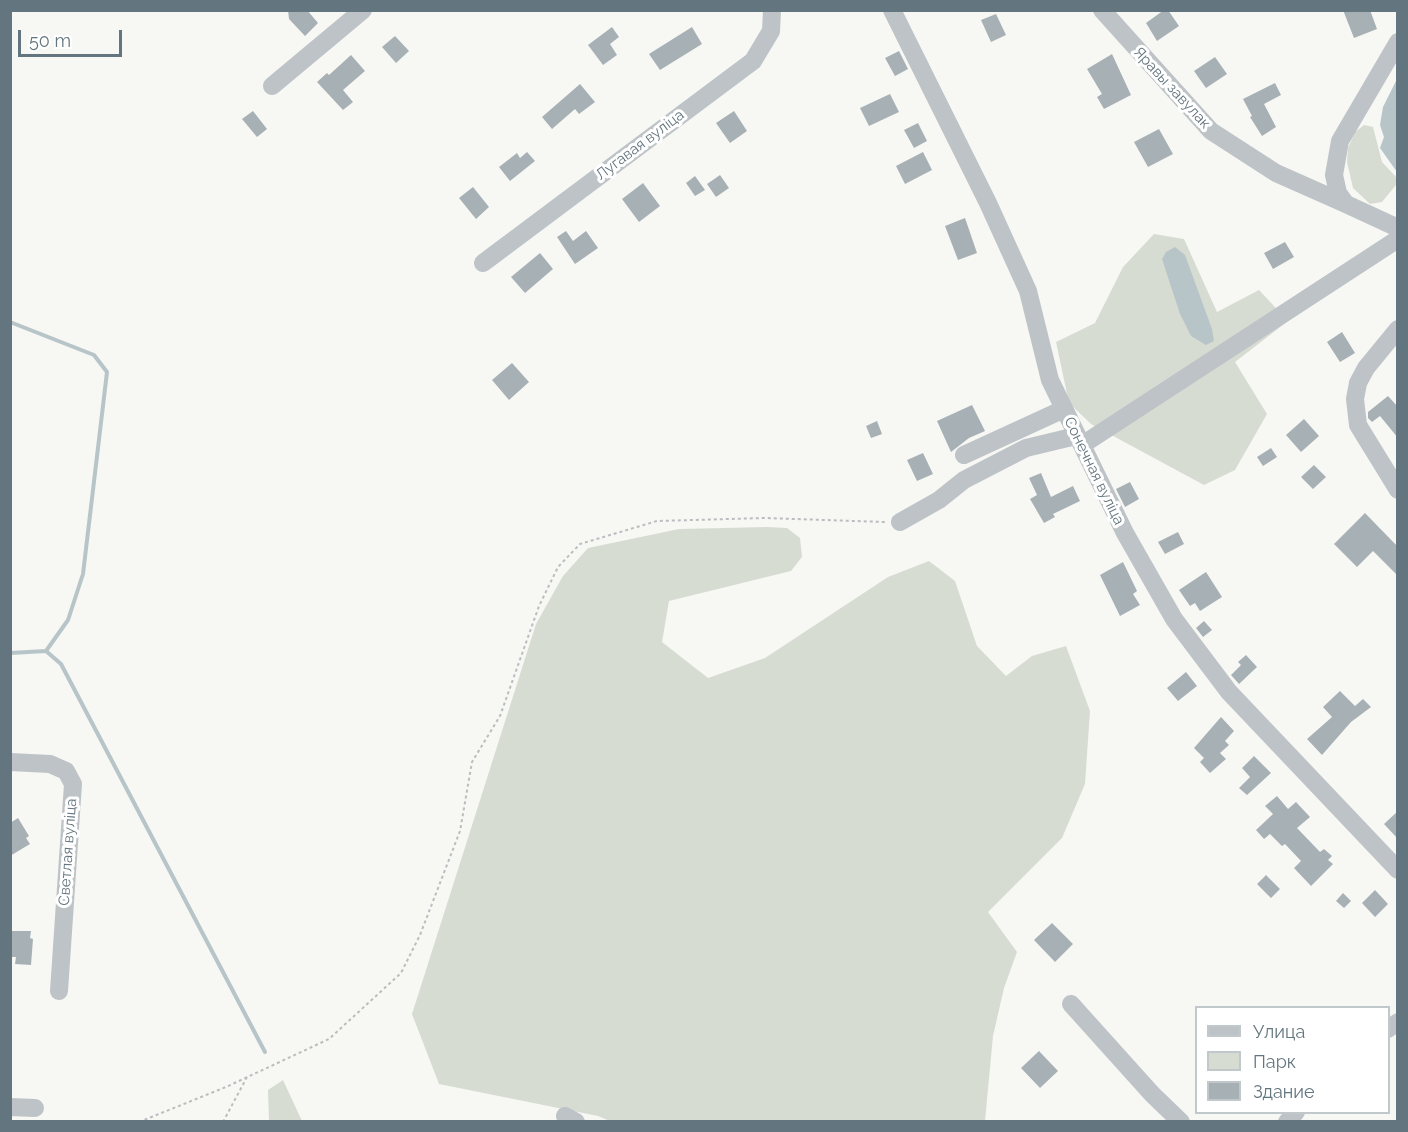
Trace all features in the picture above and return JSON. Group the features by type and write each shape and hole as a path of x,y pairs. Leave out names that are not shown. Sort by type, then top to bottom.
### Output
{"street":[{"path":"272,86 363,10"},
{"name":"Лугавая вуліца","path":"483,263 753,61 771,31 772,10"},
{"name":"Сонечная вуліца","path":"892,10 988,203 1028,291 1050,380 1125,533 1174,619 1203,661 1398,870"},
{"name":"Яравы завулак","path":"1102,10 1211,131 1276,173 1398,228"},
{"path":"1346,204 1338,193 1334,175 1340,141 1398,42"},
{"path":"900,522 939,500 964,480 1026,448 1079,441 1398,238"},
{"path":"1398,328 1366,368 1355,399 1358,425 1398,490"},
{"path":"964,454 1064,409"},
{"name":"Светлая вуліца","path":"10,762 50,765 66,771 73,784 59,991"},
{"path":"1071,1004 1152,1094 1181,1122"}],"path":[{"path":"139,1122 248,1077 329,1039 401,973 420,935 460,831 472,762 500,716 539,606 553,577 558,567 580,544 657,521 765,518 900,522"},
{"path":"223,1122 248,1077"}],"green space":[{"path":"1364,125 1373,127 1382,162 1397,178 1396,185 1382,202 1370,204 1353,188 1347,162 1348,148 1355,132"},
{"path":"1154,234 1184,239 1217,312 1259,290 1288,321 1235,362 1267,414 1235,470 1204,485 1091,424 1069,403 1056,342 1095,323 1123,267"},
{"path":"787,528 800,538 802,557 791,571 669,601 662,642 708,678 765,658 888,577 929,561 955,581 977,646 1006,676 1032,656 1066,646 1090,711 1085,784 1062,838 988,912 1017,952 1004,988 993,1036 985,1121 610,1121 598,1116 439,1084 412,1014 536,624 563,576 588,548 679,529"},
{"path":"283,1080 302,1121 269,1121 268,1090"}],"shaded area":[{"path":"1397,79 1397,172 1380,148 1384,137 1380,125 1383,107"},
{"path":"1175,247 1185,255 1212,329 1214,341 1206,345 1191,336 1180,314 1162,259 1166,252"}],"building":[{"path":"288,10 307,10 318,23 305,36 289,19"},
{"path":"1164,10 1168,10 1179,26 1157,41 1146,23"},
{"path":"1343,10 1370,10 1377,29 1354,38"},
{"path":"996,14 1006,35 991,42 981,20"},
{"path":"612,27 619,37 610,44 617,55 603,65 588,45"},
{"path":"692,27 702,44 660,70 649,54"},
{"path":"395,36 409,51 396,63 382,47"},
{"path":"899,51 908,69 895,76 885,58"},
{"path":"1112,54 1131,95 1104,109 1097,97 1102,94 1087,69"},
{"path":"351,55 365,71 343,90 353,102 343,110 317,82 327,73 329,75"},
{"path":"1215,57 1227,74 1206,88 1194,71"},
{"path":"1275,83 1281,95 1264,104 1276,127 1262,136 1250,117 1252,116 1243,99"},
{"path":"580,84 595,102 579,114 575,109 552,129 542,117"},
{"path":"890,94 899,112 869,126 860,108"},
{"path":"253,111 267,129 257,137 242,119"},
{"path":"734,111 747,131 730,143 716,123"},
{"path":"918,123 927,141 914,148 904,130"},
{"path":"1159,129 1173,154 1148,167 1134,142"},
{"path":"527,152 535,161 510,181 499,167 517,153 520,158"},
{"path":"923,152 932,170 905,184 896,166"},
{"path":"720,175 729,188 716,197 707,184"},
{"path":"695,176 705,190 695,196 686,183"},
{"path":"643,183 660,206 639,222 622,199"},
{"path":"473,187 489,207 476,219 459,198"},
{"path":"965,218 977,253 958,260 945,226"},
{"path":"566,231 573,241 586,231 598,248 575,264 557,237"},
{"path":"1285,242 1294,257 1273,269 1264,253"},
{"path":"540,253 553,269 525,293 511,277"},
{"path":"1342,332 1355,353 1340,362 1327,342"},
{"path":"512,363 529,382 509,400 492,380"},
{"path":"1388,396 1398,407 1398,438 1380,416 1372,422 1368,418 1368,412"},
{"path":"972,405 985,431 969,438 951,452 937,421"},
{"path":"1304,419 1319,436 1301,452 1286,435"},
{"path":"877,421 882,434 871,438 866,426"},
{"path":"1271,448 1277,457 1263,466 1257,457"},
{"path":"923,453 933,474 917,481 907,460"},
{"path":"1314,465 1326,477 1313,489 1301,477"},
{"path":"1041,473 1051,497 1073,486 1080,501 1053,514 1055,517 1044,523 1030,499 1037,495 1029,478"},
{"path":"1130,482 1139,499 1125,507 1116,489"},
{"path":"1365,513 1398,547 1398,576 1373,551 1357,567 1334,544"},
{"path":"1178,532 1184,544 1165,554 1158,542"},
{"path":"1123,562 1137,591 1133,594 1140,605 1120,616 1100,575"},
{"path":"1206,572 1222,597 1200,611 1195,603 1190,606 1179,590"},
{"path":"1204,621 1212,630 1203,637 1196,628"},
{"path":"1246,655 1257,667 1239,684 1231,675 1241,665 1238,662"},
{"path":"1186,672 1197,686 1178,701 1167,688"},
{"path":"1340,691 1355,706 1363,699 1371,707 1351,722 1322,755 1307,739 1332,717 1323,707"},
{"path":"1221,717 1234,731 1225,741 1229,745 1220,753 1226,759 1210,773 1200,762 1204,758 1194,748"},
{"path":"1254,756 1271,773 1247,795 1239,788 1250,777 1242,768"},
{"path":"1277,796 1288,809 1296,802 1310,817 1297,828 1320,852 1324,849 1332,856 1328,860 1333,864 1311,886 1294,868 1301,861 1285,844 1282,846 1270,834 1264,839 1256,830 1273,814 1265,806"},
{"path":"1398,811 1398,839 1384,824"},
{"path":"18,818 29,836 26,838 30,844 10,856 10,823"},
{"path":"1266,875 1280,889 1271,898 1257,884"},
{"path":"1375,890 1388,904 1375,917 1362,903"},
{"path":"1343,893 1351,901 1344,908 1336,901"},
{"path":"1052,923 1073,944 1055,962 1034,940"},
{"path":"12,931 31,931 30,938 33,939 31,965 15,964 16,957 11,957"},
{"path":"1039,1051 1058,1071 1040,1088 1021,1068"}],"waterway":[{"path":"10,322 94,355 107,372 83,574 68,620 46,651 10,653"},
{"path":"46,651 61,664 265,1052"}]}
